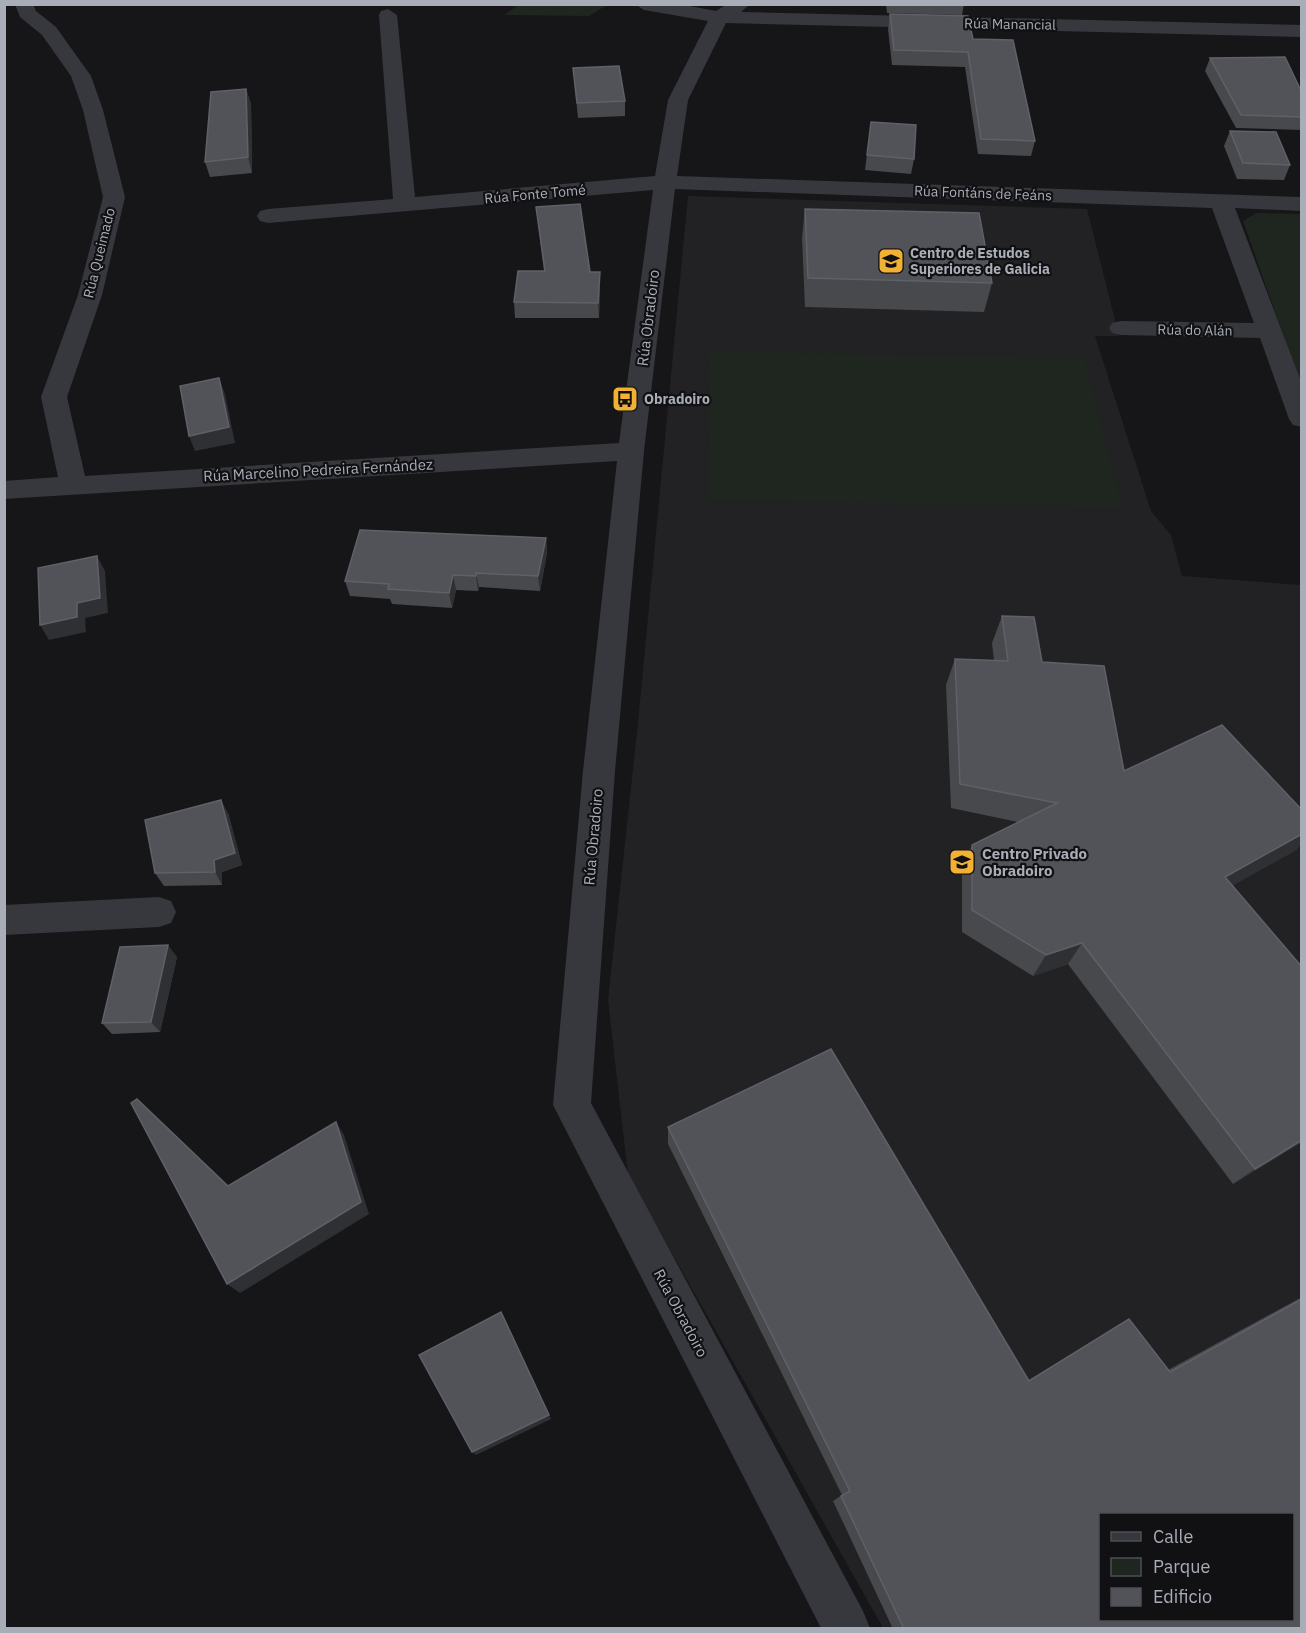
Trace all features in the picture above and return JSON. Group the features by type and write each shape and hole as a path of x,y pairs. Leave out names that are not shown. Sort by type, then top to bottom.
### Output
{"street":[{"name":"Rúa Queimado","path":"24,4 27,13 49,32 81,76 93,110 114,197 90,295 54,397 73,484"},
{"name":"Rúa Manancial","path":"644,4 719,18 1302,31"},
{"path":"719,18 741,4"},
{"path":"388,15 405,206"},
{"name":"Rúa Obradoiro","path":"719,18 678,100 665,182 631,451 598,771 572,1105 846,1629"},
{"name":"Rúa Fonte Tomé","path":"268,216 665,182"},
{"name":"Rúa Fontáns de Feáns","path":"665,182 1302,204"},
{"path":"1221,201 1302,419"},
{"name":"Rúa do Alán","path":"1121,328 1269,331"},
{"name":"Rúa Marcelino Pedreira Fernández","path":"4,490 631,451"},
{"path":"4,920 159,912"}],"shaded area":[{"name":"Centro Privado Obradoiro","path":"688,196 1087,209 1119,336 1095,336 1151,511 1171,535 1182,576 1301,585 1301,1618 1294,1620 1294,1513 1099,1513 1099,1621 1292,1621 1271,1628 883,1628 628,1175 608,1000 638,723"}],"green space":[{"path":"518,5 607,5 589,16 504,15"},
{"path":"1256,213 1301,214 1301,386 1243,221"},
{"path":"709,352 1084,358 1123,508 708,499"}],"building":[{"path":"890,14 968,16 973,39 1013,40 1035,141 981,139 968,52 894,50"},
{"path":"1285,57 1302,93 1302,117 1241,115 1210,58"},
{"path":"619,66 625,101 577,103 573,68"},
{"path":"246,89 248,157 205,162 211,92"},
{"path":"871,122 916,125 914,159 867,155"},
{"path":"1230,131 1276,132 1290,165 1243,163"},
{"path":"580,204 590,272 600,272 598,303 514,302 518,271 545,271 536,207"},
{"path":"805,209 979,213 992,283 808,278"},
{"path":"219,378 229,427 189,436 180,386"},
{"path":"360,530 546,538 538,576 476,573 476,576 453,575 449,593 388,589 389,584 345,581"},
{"path":"97,556 100,598 77,603 77,617 40,625 38,568"},
{"path":"1002,616 1034,617 1042,662 1104,666 1124,771 1222,725 1302,810 1302,834 1225,877 1302,967 1302,1140 1255,1169 1082,943 1046,955 972,910 972,845 1057,803 960,784 955,659 1008,661"},
{"path":"221,800 235,853 214,860 215,872 155,873 145,820"},
{"path":"168,945 151,1022 102,1023 120,947"},
{"path":"831,1049 1029,1381 1129,1319 1170,1372 1302,1299 1302,1629 904,1629 841,1496 850,1491 668,1127"},
{"path":"137,1099 228,1186 336,1122 361,1202 227,1284 131,1103"},
{"path":"501,1312 549,1415 472,1452 419,1355"}],"place":[{"name":"Centro de Estudos Superiores de Galicia","path":"891,261"},
{"name":"Obradoiro","path":"625,399"},
{"name":"Centro Privado Obradoiro","path":"962,862"}]}
